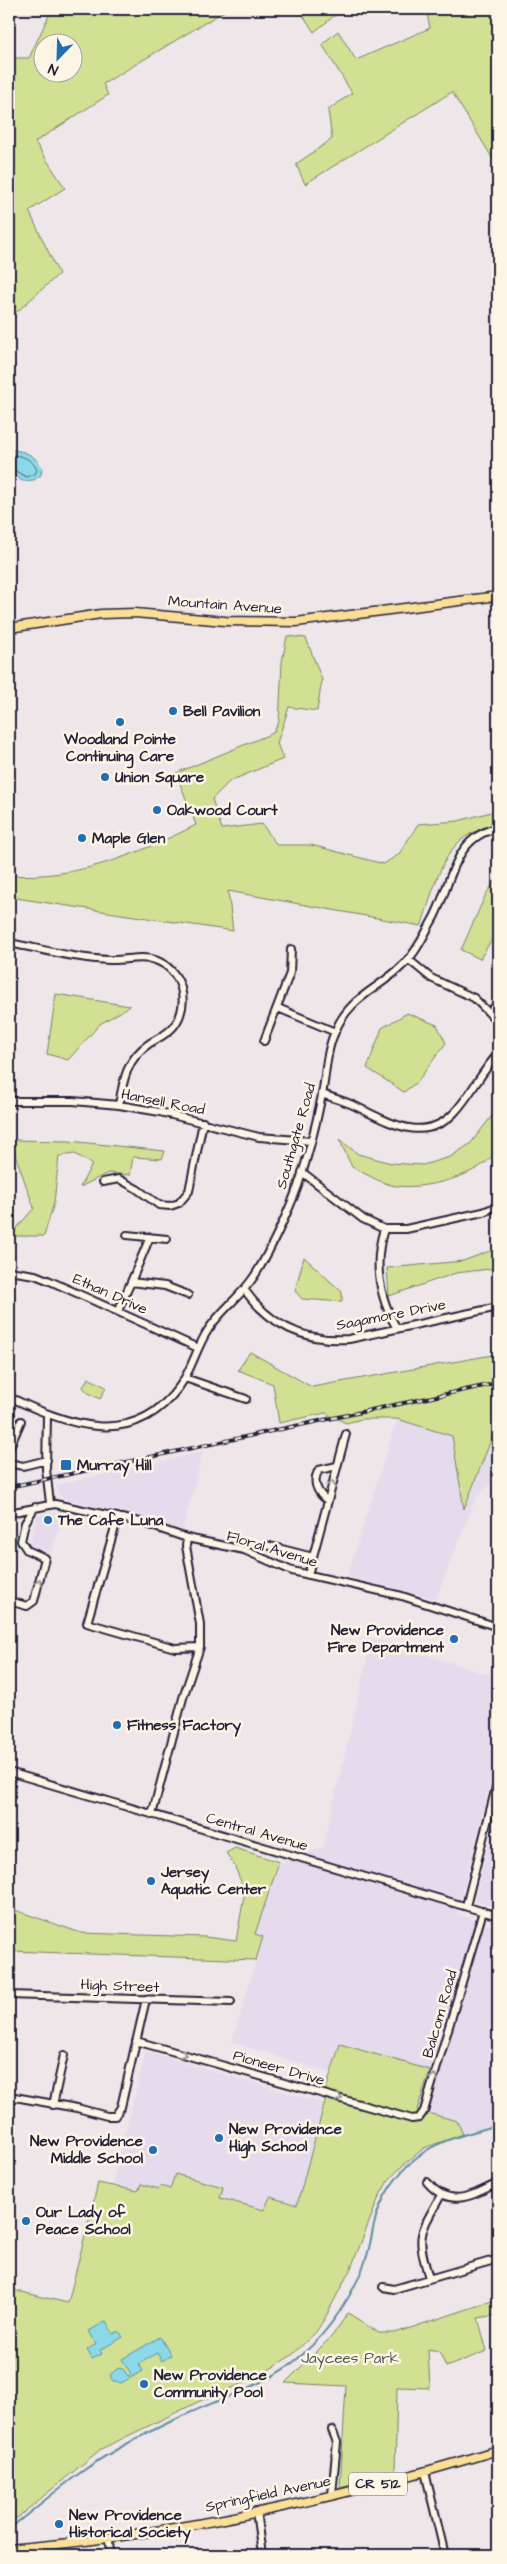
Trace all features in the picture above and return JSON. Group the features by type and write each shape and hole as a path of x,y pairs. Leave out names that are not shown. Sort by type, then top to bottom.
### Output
{"main road":[{"name":"Mountain Avenue","path":"9,628 101,614 135,613 225,621 296,622 498,596"},
{"name":"Springfield Avenue","path":"12,2548 109,2540 256,2511 425,2472 498,2450"}],"street":[{"name":"Southgate Road","path":"9,1397 47,1415 91,1427 126,1424 158,1409 173,1395 185,1378 198,1348 211,1325 244,1289 261,1264 302,1172 311,1141 335,1032 356,1000 390,976 408,959 434,919 460,854 475,837 498,828"},
{"path":"9,943 94,959 156,960 175,975 183,991 184,1003 178,1020 169,1032 144,1048 132,1060 123,1078 119,1106"},
{"path":"264,1041 290,973 291,949"},
{"path":"408,959 423,974 474,998 498,1022"},
{"path":"489,1013 498,1003"},
{"path":"278,1008 335,1032"},
{"path":"322,1094 353,1105 397,1126 414,1130 431,1127 454,1112 479,1076 498,1054"},
{"name":"Hansell Road","path":"9,1101 73,1101 119,1106 160,1112 259,1137 311,1141"},
{"path":"103,1182 118,1179 137,1189 159,1205 170,1206 179,1203 189,1191 203,1122"},
{"path":"302,1172 363,1219 384,1229 406,1229 484,1212 498,1206"},
{"path":"384,1229 378,1259 380,1283 386,1307 397,1328"},
{"path":"127,1235 168,1239"},
{"path":"118,1311 150,1237"},
{"name":"Ethan Drive","path":"9,1271 39,1276 198,1348"},
{"path":"132,1282 165,1286 188,1295"},
{"name":"Sagamore Drive","path":"244,1289 265,1314 284,1327 304,1335 338,1340 498,1307"},
{"path":"185,1378 246,1399"},
{"path":"47,1415 47,1460 50,1503"},
{"path":"9,1449 12,1434 21,1421"},
{"path":"308,1574 346,1434"},
{"path":"9,1463 22,1466 47,1460"},
{"path":"328,1501 317,1491 315,1478 319,1470 337,1466"},
{"name":"Floral Avenue","path":"9,1513 50,1503 118,1517 187,1538 244,1550 282,1568 402,1596 498,1627"},
{"path":"9,1601 27,1606 32,1604 45,1561 43,1556 27,1550 23,1545 22,1536 25,1522 35,1507"},
{"path":"18,1511 25,1522"},
{"path":"118,1517 87,1623 175,1648 200,1647"},
{"path":"152,1815 183,1698 200,1647 201,1632 186,1546 187,1538"},
{"path":"266,1544 313,1557"},
{"name":"Central Avenue","path":"9,1772 498,1916"},
{"path":"466,1906 498,1779"},
{"name":"Balcom Road","path":"415,2119 421,2117 424,2111 483,1911"},
{"name":"High Street","path":"9,1995 231,2002"},
{"path":"9,2096 115,2116 121,2107 146,1999"},
{"name":"Pioneer Drive","path":"136,2041 415,2119"},
{"path":"52,2104 64,2055"},
{"path":"427,2182 441,2195 454,2198 469,2196 498,2183"},
{"path":"429,2278 420,2239 424,2225 441,2195"},
{"path":"383,2287 394,2290 429,2278 498,2259"},
{"path":"332,2430 337,2442 332,2495"},
{"path":"425,2472 445,2555"},
{"path":"256,2511 262,2555"},
{"path":"109,2540 110,2555"}],"shaded area":[{"path":"397,1419 452,1436 464,1507 498,1422 498,1483 493,1481 476,1497 436,1599 347,1576"},
{"path":"203,1452 183,1530 61,1497 58,1493 57,1485"},
{"path":"63,1511 52,1552 29,1546 37,1515"},
{"path":"372,1638 498,1678 498,1750 457,1914 498,1927 498,2123 463,2134 457,2121 417,2110 429,2070 340,2044 330,2073 232,2042 263,1937 255,1934 277,1866 323,1847"},
{"path":"498,1809 498,1907 474,1901"},
{"name":"New Providence High School","path":"146,2051 324,2103 297,2205 270,2197 264,2211 220,2198 223,2187 175,2174 170,2189 138,2191 112,2184"}],"green space":[{"path":"49,9 228,9 103,84 108,95 35,142 65,188 29,211 59,274 9,319 9,58 29,58 32,52 32,82 82,82 82,32 41,32 51,11"},
{"path":"299,9 335,9 338,13 314,32"},
{"path":"426,9 498,9 498,162 496,164 452,92 305,184 296,164 332,139 328,110 352,93 322,44 338,31 356,60 430,28"},
{"path":"287,636 306,638 322,680 317,711 289,707 277,743 283,759 230,781 212,799 222,829 262,824 277,845 311,845 384,864 399,854 418,824 458,821 498,810 498,822 469,835 452,849 436,881 421,926 228,891 233,931 9,897 9,875 58,873 106,863 152,846 196,825 176,773 273,733 279,722 282,662"},
{"path":"498,877 498,929 480,959 461,950 486,894"},
{"path":"56,994 130,1006 100,1024 68,1060 47,1054"},
{"path":"407,1013 437,1025 446,1043 417,1082 404,1092 367,1068 382,1028"},
{"path":"498,1108 499,1143 491,1157 466,1174 434,1184 403,1187 376,1179 352,1167 339,1139 358,1154 391,1163 423,1165 450,1157 470,1144"},
{"path":"10,1140 69,1141 165,1151 162,1159 133,1157 130,1175 108,1173 80,1187 92,1164 75,1154 59,1156 54,1203 44,1236 10,1236 34,1208"},
{"path":"498,1248 498,1268 456,1273 389,1296 387,1268 463,1261"},
{"path":"304,1257 342,1292 342,1302 302,1299 295,1291"},
{"path":"250,1352 312,1387 498,1354 498,1422 464,1509 452,1436 397,1419 362,1419 346,1423 325,1413 279,1423 273,1384 238,1370"},
{"path":"88,1378 106,1387 100,1399 87,1392 83,1387"},
{"path":"235,1848 279,1862 255,1934 263,1937 256,1960 9,1951 9,1908 81,1933 205,1937 236,1941 245,1891 234,1865 226,1853"},
{"path":"340,2044 430,2070 417,2110 457,2121 463,2134 424,2148 402,2166 388,2181 379,2197 351,2268 325,2318 316,2332 292,2355 256,2378 200,2401 101,2449 12,2522 13,2535 9,2536 9,2289 68,2303 98,2183 138,2191 141,2184 159,2189 161,2186 170,2189 175,2174 223,2187 220,2198 264,2210 270,2197 297,2205 325,2101 326,2089"},
{"name":"Jaycees Park","path":"498,2299 498,2315 478,2318 487,2351 446,2367 439,2351 428,2349 430,2388 397,2387 395,2473 340,2488 346,2386 285,2383 332,2336 348,2313 379,2333 395,2333"}],"water":[{"path":"9,450 24,452 36,459 42,468 41,475 34,480 22,481 9,471"},
{"path":"106,2321 113,2334 119,2331 123,2337 100,2350 102,2354 92,2359 87,2350 96,2344 89,2331"},
{"path":"160,2337 171,2355 162,2361 157,2353 139,2364 143,2371 121,2383 113,2382 110,2375 118,2368 123,2369 128,2376 131,2374 122,2359"}],"waterway":[{"path":"9,2529 105,2456 172,2421 261,2382 302,2355 331,2324 354,2288 370,2246 380,2206 398,2176 415,2159 433,2147 460,2136 498,2125"}],"railway":[{"path":"9,1487 498,1383"}],"place":[{"name":"Bell Pavilion","path":"173,711"},
{"name":"Woodland Pointe Continuing Care","path":"120,722"},
{"name":"Union Square","path":"105,777"},
{"name":"Oakwood Court","path":"157,810"},
{"name":"Maple Glen","path":"82,838"},
{"name":"Murray Hill","path":"66,1465"},
{"name":"The Cafe Luna","path":"48,1520"},
{"name":"New Providence Fire Department","path":"454,1639"},
{"name":"Fitness Factory","path":"117,1725"},
{"name":"Jersey Aquatic Center","path":"151,1881"},
{"name":"New Providence High School","path":"219,2138"},
{"name":"New Providence Middle School","path":"153,2150"},
{"name":"Our Lady of Peace School","path":"26,2221"},
{"name":"New Providence Community Pool","path":"144,2384"},
{"name":"New Providence Historical Society","path":"59,2524"}]}
